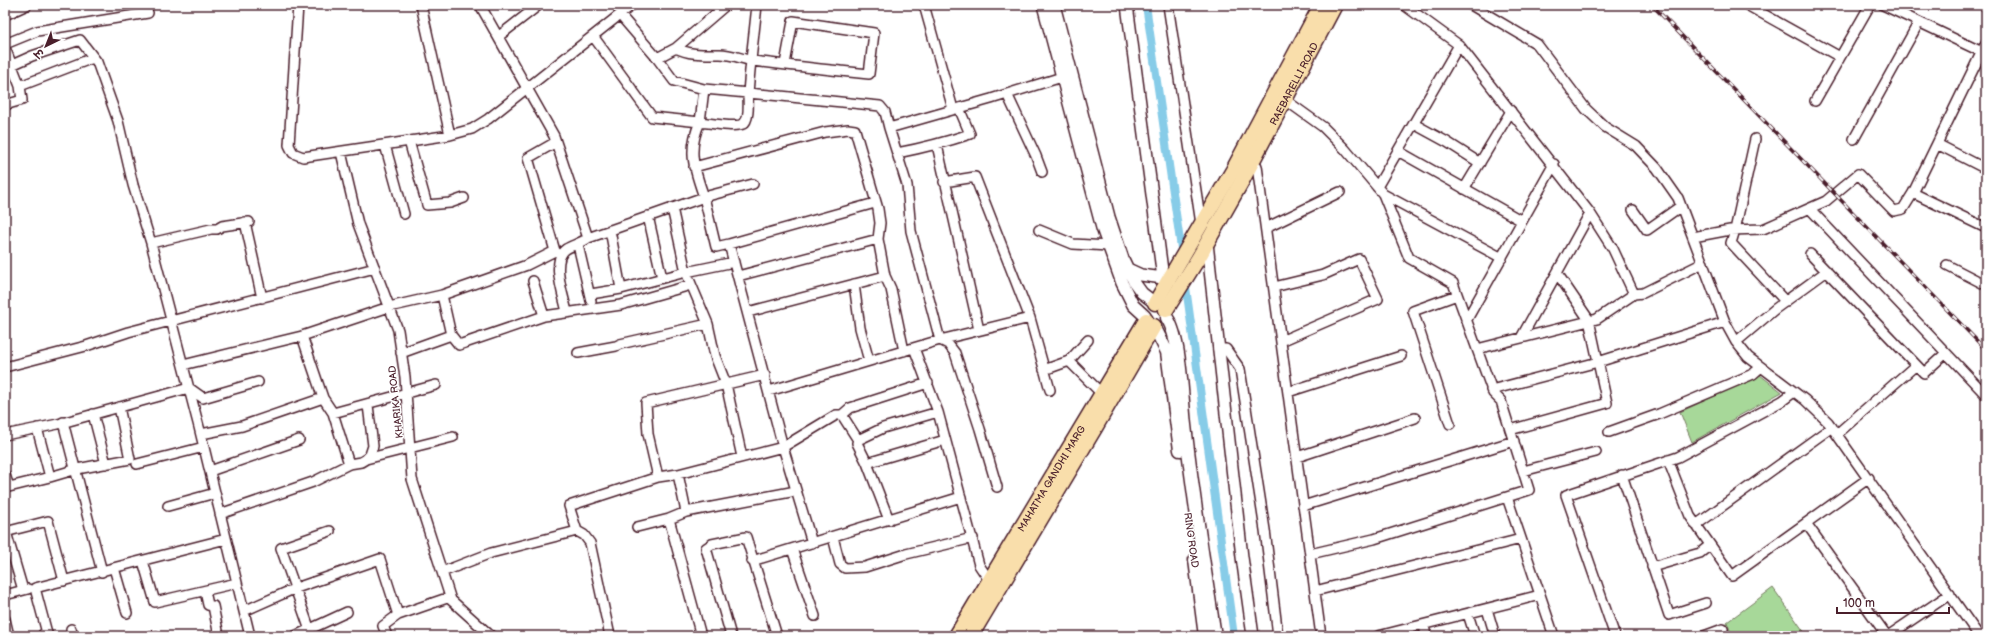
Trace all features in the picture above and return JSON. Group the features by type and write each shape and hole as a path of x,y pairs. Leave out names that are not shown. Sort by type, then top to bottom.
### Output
{"main road":[{"path":"1163,310 1191,270 1207,243 1245,160 1322,5"},
{"name":"RAEBARELLI ROAD","path":"1245,160 1284,99 1335,5"},
{"path":"1148,320 1161,325 1167,278 1188,247 1201,224 1245,160"},
{"path":"971,636 1095,428 1148,320 1147,307 1163,310 1173,326 1186,434 1215,636"},
{"name":"MAHATMA GANDHI MARG","path":"956,636 1148,320"},
{"name":"RING ROAD","path":"1148,320 1167,352 1205,636"}],"street":[{"path":"5,15 27,5"},
{"path":"5,44 37,31 148,13 146,5"},
{"path":"298,5 289,145 293,153 303,157 450,135 472,129 632,5"},
{"path":"421,5 450,135"},
{"path":"480,5 499,36 556,142 588,238"},
{"path":"499,36 539,5"},
{"path":"657,58 676,48 726,5"},
{"path":"593,36 652,116 723,125 743,124 747,116 756,5"},
{"path":"897,153 930,145 937,145 970,134 956,109 924,5"},
{"path":"1044,5 1062,77 1109,246 1122,283 1133,305 1148,320"},
{"path":"1054,5 1109,218 1128,270 1142,293 1163,310"},
{"path":"1127,5 1167,278 1141,274 1128,270"},
{"path":"1168,5 1201,224"},
{"path":"1404,5 1459,45 1554,164 1590,213 1613,249 1634,294"},
{"path":"1471,5 1537,44 1586,109 1605,126 1636,146 1657,168 1678,198 1725,322 1736,342 1748,357 1805,400 1835,431 1979,636"},
{"path":"1747,5 1840,57"},
{"path":"1815,101 1870,5"},
{"path":"1883,5 1982,52"},
{"path":"620,15 657,58 674,81 704,89 880,106 886,112 889,128 907,185 912,231 940,340 948,344 956,353 997,487"},
{"path":"676,48 682,52 712,55 721,54 751,60 869,74 874,33 792,21 785,64"},
{"path":"1854,139 1919,22"},
{"path":"12,65 32,56 80,40 97,62 118,121 133,185 151,243 201,434 250,636"},
{"path":"1693,237 1735,230 1763,229 1826,201 1858,174 1894,211 1903,210 1913,193 1986,43"},
{"path":"1380,191 1398,152 1459,45"},
{"path":"5,48 20,86 22,100 5,105"},
{"path":"20,86 93,58"},
{"path":"889,128 1062,77"},
{"path":"704,89 700,122 693,138 694,167 704,197 716,247 875,203"},
{"path":"1007,94 1042,172"},
{"path":"1284,99 1323,127 1345,149 1380,191 1409,258 1453,283 1491,390 1501,401 1529,490 1374,539 1310,554"},
{"path":"1464,189 1511,110"},
{"path":"1414,124 1447,142 1480,163"},
{"path":"694,167 825,132 848,129 855,130 880,223 878,239 885,276 891,289 904,351"},
{"path":"1755,139 1731,244 1786,302"},
{"path":"409,141 427,205 450,203 464,198"},
{"path":"183,365 302,336 389,307 442,295 527,265 555,251 528,158 556,142"},
{"path":"1937,144 1986,167"},
{"path":"385,145 404,214"},
{"path":"937,145 944,182 979,330"},
{"name":"KHARIKA ROAD","path":"341,152 358,224 398,330 406,393 412,479 450,597 487,635"},
{"path":"1398,152 1522,221"},
{"path":"1245,160 1257,166 1321,636"},
{"path":"1466,321 1554,164"},
{"path":"944,182 975,176 1030,318 1050,390"},
{"path":"567,312 558,268 559,257 567,249 578,245 588,238 648,216 704,197 753,184"},
{"path":"1380,191 1502,258"},
{"path":"1266,228 1340,192"},
{"path":"1913,193 1986,228"},
{"path":"1633,210 1647,230 1681,206"},
{"path":"672,208 686,272 708,324 715,356 726,384 742,457"},
{"path":"1810,209 1986,395"},
{"path":"1521,338 1590,213"},
{"path":"648,216 662,278"},
{"path":"151,243 247,222 262,298"},
{"path":"610,230 621,289"},
{"path":"1039,230 1073,244 1109,246"},
{"path":"738,276 878,239"},
{"path":"1207,243 1218,349 1253,636"},
{"path":"729,244 783,447 812,543"},
{"path":"578,245 587,285 591,294 592,308"},
{"path":"1810,254 1924,373 1946,353"},
{"path":"1274,287 1323,275 1359,259 1378,299 1281,342"},
{"path":"591,294 621,289 686,272 734,262"},
{"path":"1477,349 1597,319 1634,294 1643,293 1703,263"},
{"path":"1947,265 1986,285"},
{"path":"5,367 375,268"},
{"path":"1736,342 1827,271"},
{"path":"1510,430 1607,403 1589,320 1557,273"},
{"path":"748,312 885,276"},
{"path":"533,281 544,316"},
{"path":"854,284 860,328 869,361"},
{"path":"442,295 451,335 460,345 544,316 621,305 691,285"},
{"path":"1450,424 1413,311 1457,295"},
{"path":"769,391 940,340 1030,318"},
{"path":"1491,390 1598,362 1725,322"},
{"path":"578,353 616,346 708,324"},
{"path":"401,353 451,335"},
{"path":"302,336 323,398 333,413 349,464"},
{"path":"1044,370 1069,361 1088,340"},
{"path":"914,348 938,412 979,565 989,580"},
{"path":"1218,349 1226,349 1240,369 1265,530 1278,636"},
{"path":"1288,392 1401,356"},
{"path":"1069,361 1102,394"},
{"path":"1696,525 1835,431 1916,365"},
{"path":"1609,432 1659,414 1753,374 1760,366"},
{"path":"658,477 648,434 646,403 765,375"},
{"path":"189,388 203,398 258,382"},
{"path":"577,531 570,506 658,477 678,474 783,447 836,415 842,415 850,408 928,383"},
{"path":"333,413 368,405 436,385"},
{"path":"5,435 64,422 189,388"},
{"path":"1615,636 1566,495 1678,457 1782,401 1794,392"},
{"path":"201,434 242,426 323,398"},
{"path":"220,514 313,482 349,464 361,462 366,459 370,455 373,446 368,405"},
{"path":"5,475 9,487 77,469 130,459 118,407"},
{"path":"858,440 883,428 938,412"},
{"path":"93,414 106,464"},
{"path":"842,415 858,440 888,520"},
{"path":"1297,458 1415,418"},
{"path":"64,422 102,572"},
{"path":"37,428 50,477"},
{"path":"366,459 411,449 453,437"},
{"path":"210,471 299,440"},
{"path":"867,464 945,440"},
{"path":"1303,506 1514,441"},
{"path":"137,464 204,447"},
{"path":"1523,471 1596,452"},
{"path":"1668,460 1690,516 1732,576 1869,478"},
{"path":"678,474 686,512"},
{"path":"1622,476 1669,615 1706,603"},
{"path":"637,527 669,519 686,512 796,491"},
{"path":"168,506 215,493"},
{"path":"752,561 961,497"},
{"path":"1507,497 1554,636"},
{"path":"669,519 701,636"},
{"path":"23,590 5,532 48,521 64,581"},
{"path":"1806,522 1888,636 1950,594"},
{"path":"311,633 282,548 330,531"},
{"path":"442,572 491,553 577,531 584,534 590,542 610,636"},
{"path":"731,636 706,548 712,544 746,536 752,561 777,636"},
{"path":"833,537 840,564 845,568 865,567 906,554 973,538"},
{"path":"5,595 102,572 226,539"},
{"path":"1315,591 1521,539"},
{"path":"1652,567 1700,553 1710,545"},
{"path":"792,549 815,616"},
{"path":"244,611 296,588 380,559 398,615"},
{"path":"143,561 155,602 237,583"},
{"path":"114,568 127,613"},
{"path":"35,588 47,633 43,634 44,636"},
{"path":"204,591 208,605 213,606 219,636"},
{"path":"1378,636 1468,614 1540,594"},
{"path":"387,636 383,626 398,615 450,597"},
{"path":"1487,609 1495,636"},
{"path":"295,636 311,633 347,612"},
{"path":"1468,614 1475,636"},
{"path":"5,619 10,636"},
{"path":"1424,625 1426,636"},
{"path":"1704,636 1723,629"}],"green space":[{"path":"1760,375 1782,392 1692,442 1680,412"},
{"path":"1773,588 1805,633 1799,636 1732,636 1727,622"}],"waterway":[{"path":"1146,5 1182,255"},
{"path":"1185,280 1234,636"}],"railway":[{"path":"1652,5 1986,350"}]}
